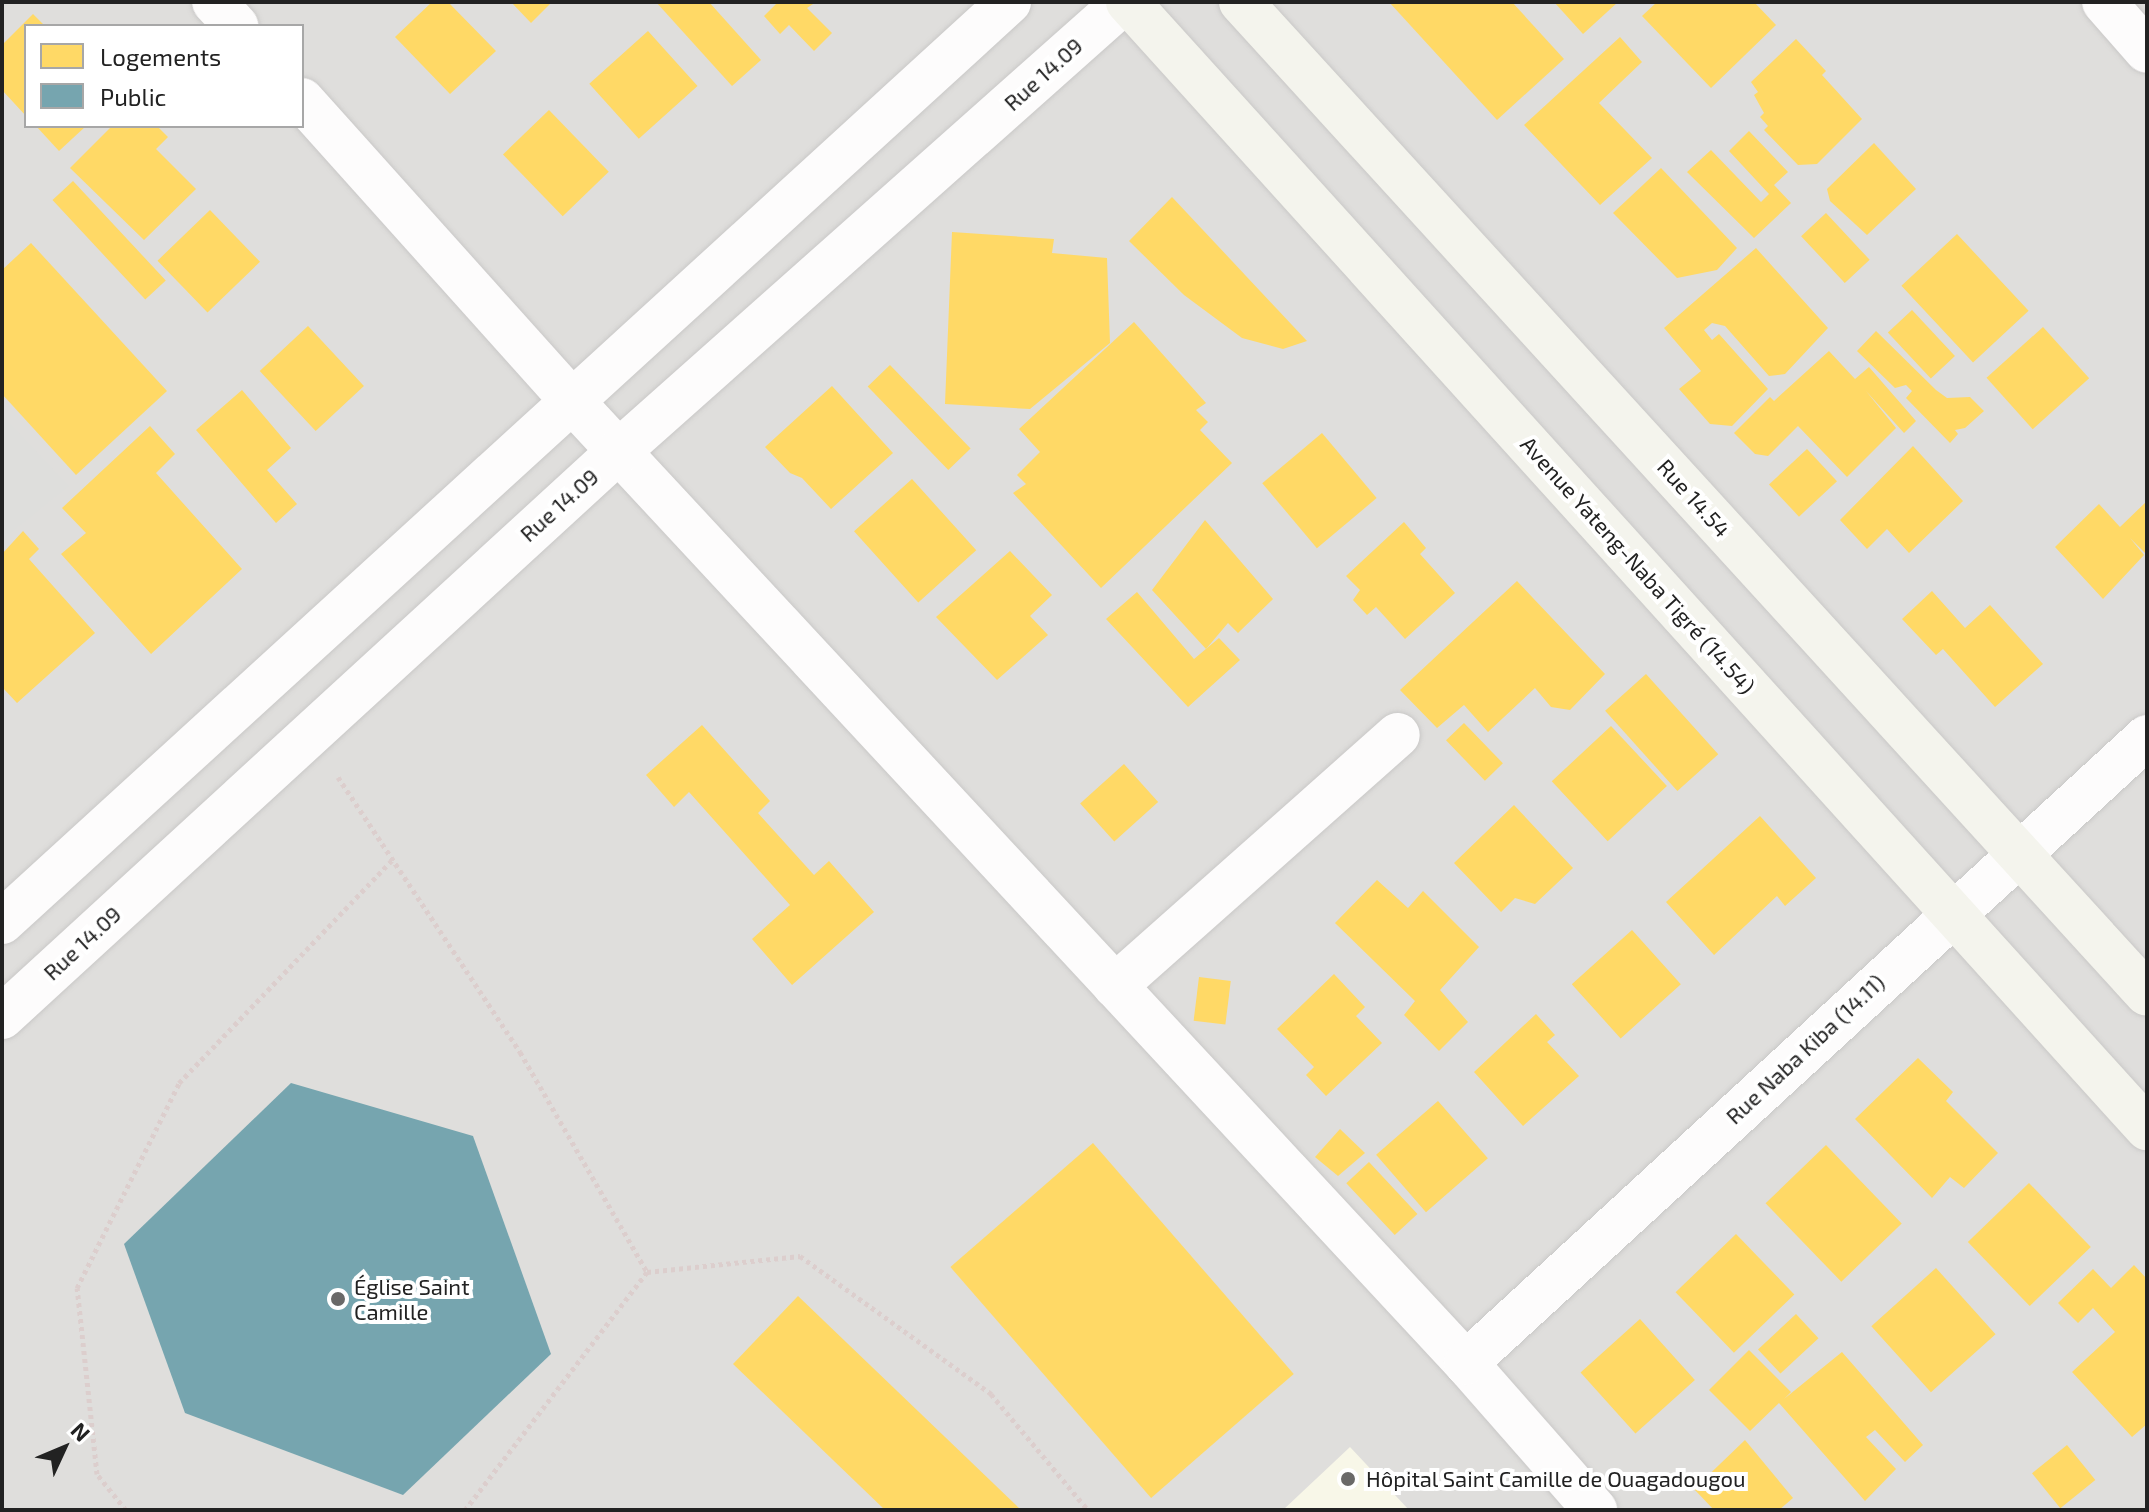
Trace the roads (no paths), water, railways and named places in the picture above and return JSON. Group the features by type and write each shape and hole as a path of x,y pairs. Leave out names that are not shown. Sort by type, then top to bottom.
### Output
{"main road":[{"name":"Avenue Yateng-Naba Tigré (14.54)","path":"1126,2 2147,1128"},
{"name":"Rue 14.54","path":"1241,2 2147,994"}],"street":[{"path":"214,2 234,24"},
{"path":"2,922 1009,2"},
{"name":"Rue 14.09","path":"2,1017 619,451 1126,2"},
{"path":"2104,2 2147,51"},
{"path":"304,102 571,400 1466,1363 1595,1510"},
{"path":"1115,986 1398,735"},
{"name":"Rue Naba Kiba (14.11)","path":"1466,1363 1953,912 2147,737"}],"place":[{"name":"Église Saint Camille","path":"338,1299"},
{"name":"Hôpital Saint Camille de Ouagadougou","path":"1348,1479"}]}
